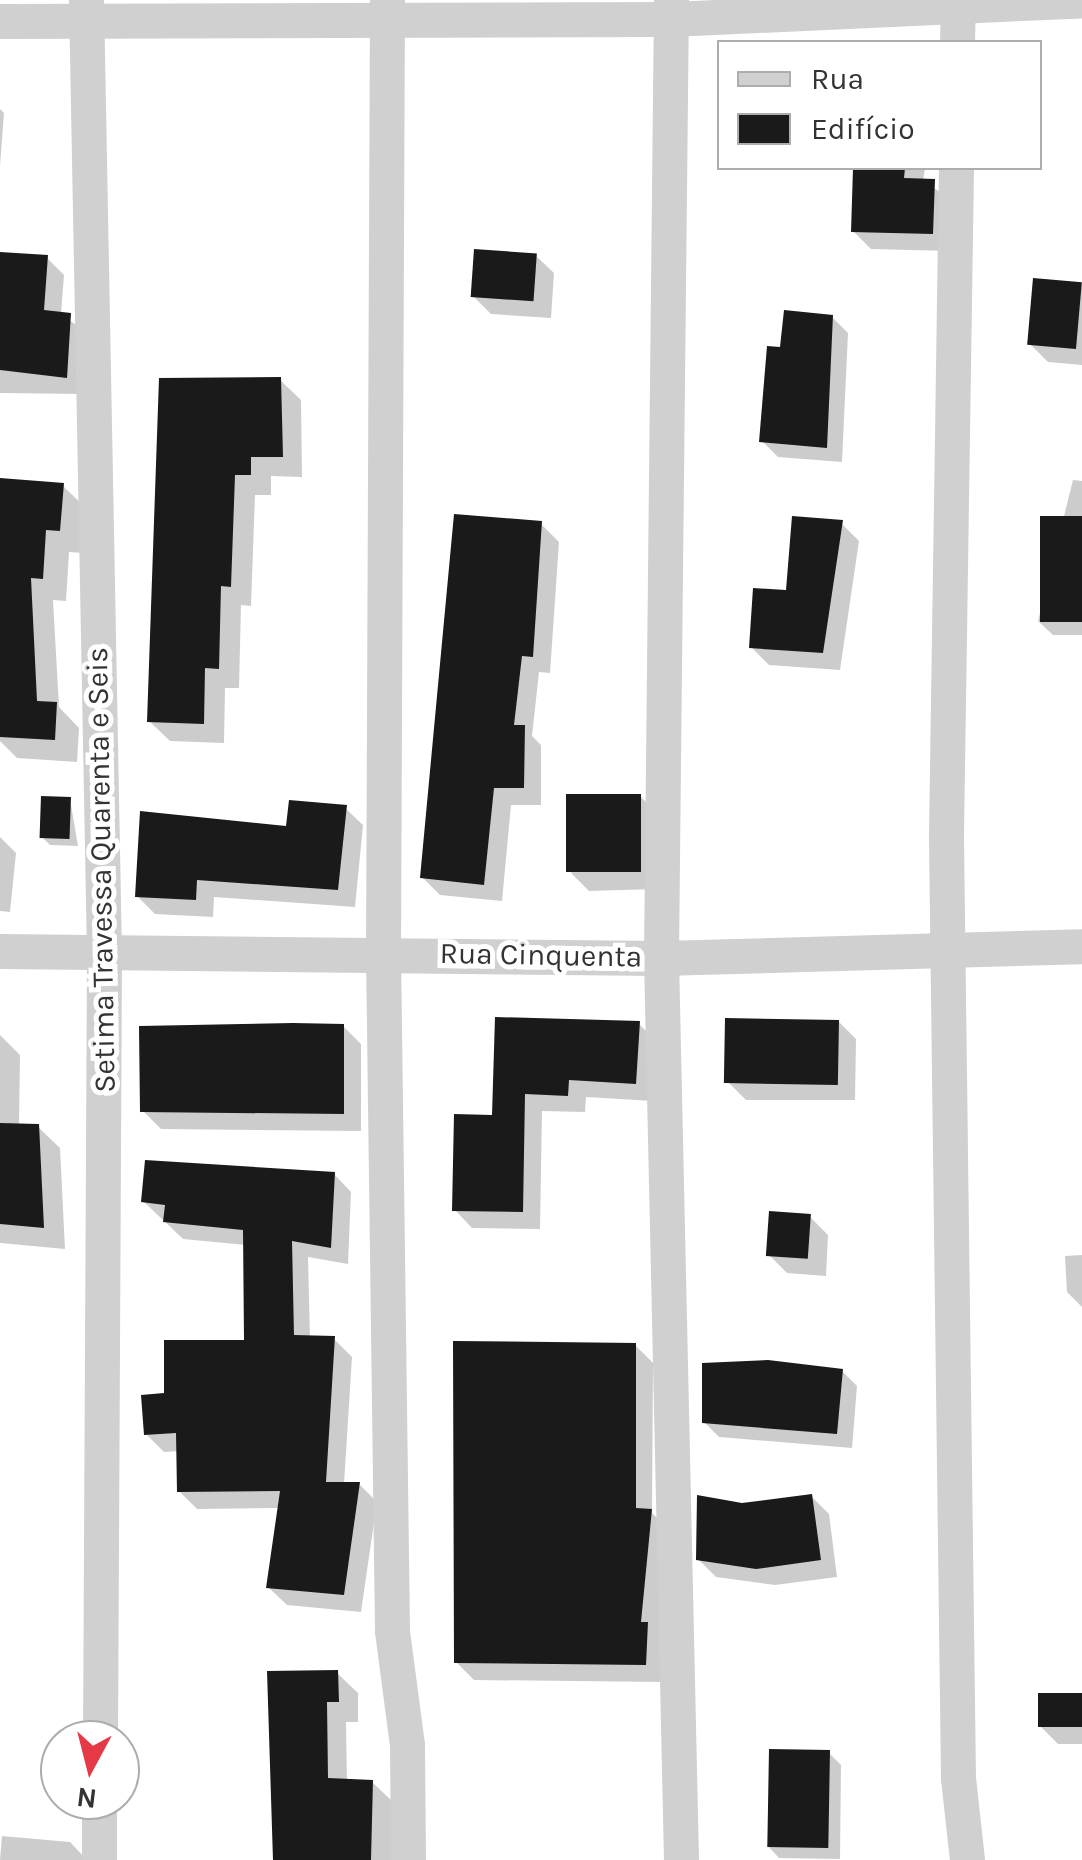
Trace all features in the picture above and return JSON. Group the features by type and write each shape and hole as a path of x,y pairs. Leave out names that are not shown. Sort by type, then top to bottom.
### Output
{"street":[{"path":"0,21 87,10 671,9 1082,0"},
{"path":"958,1 958,40"},
{"path":"671,9 661,958 681,1860"},
{"name":"Setima Travessa Quarenta e Seis","path":"87,10 104,952 100,1720"},
{"path":"387,10 383,952 392,1631 407,1745 408,1860"},
{"path":"956,170 950,950 958,1778 967,1860"},
{"name":"Rua Cinquenta","path":"0,952 383,952 661,958 1082,946"},
{"path":"99,1820 99,1860"}],"building":[{"path":"853,170 905,170 904,178 935,179 933,234 851,232"},
{"path":"474,249 537,253 533,301 471,297"},
{"path":"0,252 48,255 44,310 71,313 67,378 0,370"},
{"path":"1033,278 1082,282 1076,349 1027,345"},
{"path":"784,310 833,315 827,448 759,442 767,346 780,347"},
{"path":"281,377 283,457 251,457 251,475 235,475 231,587 221,586 219,669 205,668 204,724 147,722 159,378"},
{"path":"0,478 64,483 60,531 46,530 43,579 31,578 37,701 57,702 55,740 0,737"},
{"path":"454,514 542,521 533,657 522,656 514,725 525,725 524,788 494,788 484,885 420,878"},
{"path":"792,516 843,520 823,653 749,648 753,588 786,590"},
{"path":"1040,516 1082,516 1082,622 1040,622"},
{"path":"566,794 641,794 641,872 566,872"},
{"path":"41,796 71,797 70,839 40,838"},
{"path":"289,800 347,805 338,890 197,880 196,900 135,897 140,811 286,826"},
{"path":"495,1017 640,1021 636,1084 569,1080 568,1096 525,1094 523,1212 452,1211 454,1114 492,1115"},
{"path":"725,1018 839,1020 838,1085 724,1083"},
{"path":"344,1024 344,1114 140,1112 139,1026"},
{"path":"0,1123 39,1124 44,1228 0,1224"},
{"path":"145,1160 335,1172 331,1248 292,1241 294,1335 335,1336 326,1482 360,1482 344,1595 266,1588 280,1491 177,1492 176,1433 144,1435 141,1395 164,1393 164,1340 244,1340 243,1230 163,1222 165,1205 141,1202"},
{"path":"769,1211 811,1214 808,1259 766,1256"},
{"path":"453,1341 636,1343 636,1508 652,1509 641,1622 648,1622 646,1665 454,1663"},
{"path":"768,1360 843,1369 837,1434 702,1423 702,1363"},
{"path":"812,1494 821,1560 756,1569 696,1560 697,1495 742,1503"},
{"path":"338,1670 339,1702 327,1702 328,1778 373,1780 371,1860 273,1860 267,1671"},
{"path":"1038,1693 1082,1693 1082,1727 1038,1727"},
{"path":"769,1749 830,1750 828,1848 767,1847"}]}
